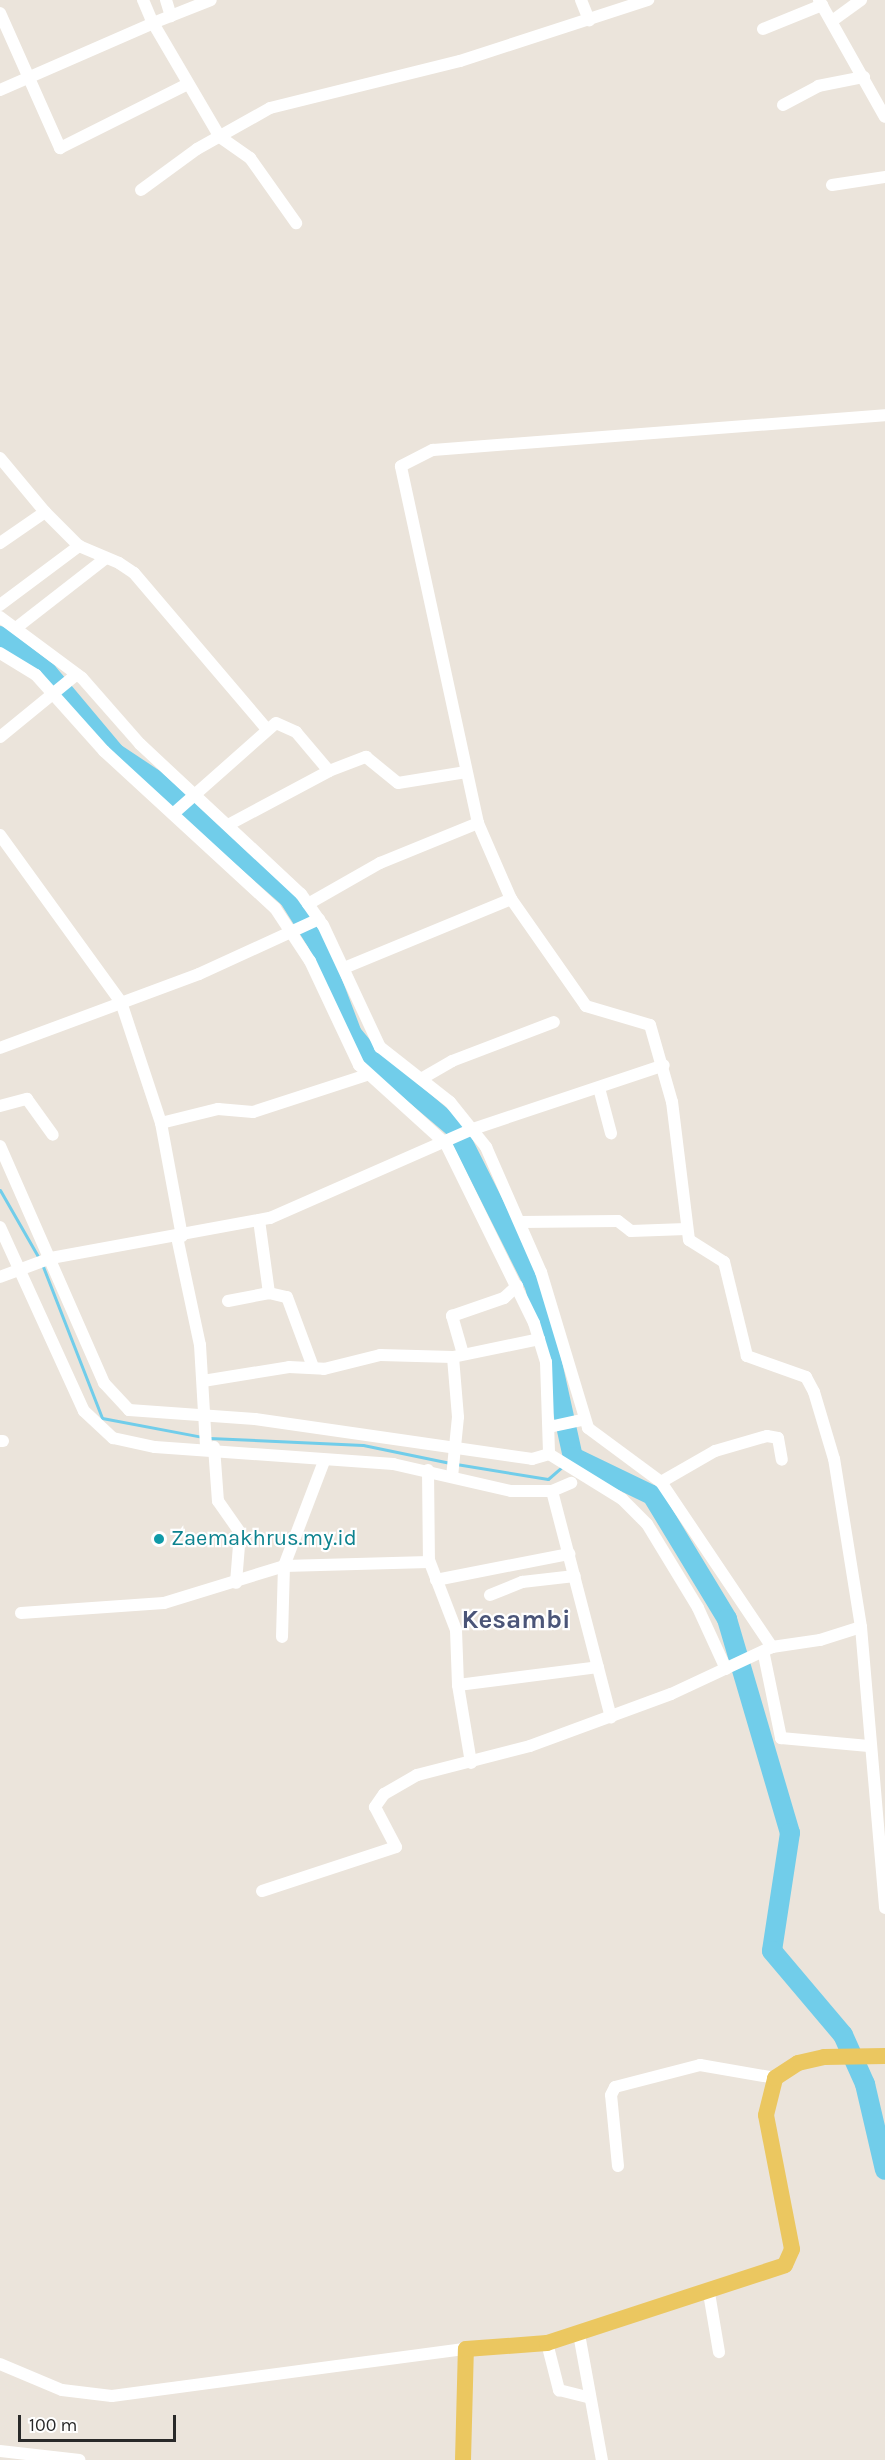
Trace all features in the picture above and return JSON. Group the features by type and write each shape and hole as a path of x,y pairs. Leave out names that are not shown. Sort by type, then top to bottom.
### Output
{"main road":[{"path":"463,2460 466,2349 547,2343 709,2293 785,2265 792,2249 768,2138 766,2115 775,2078 798,2063 824,2057 885,2056"}],"street":[{"path":"143,0 186,84 220,137 250,159 296,223"},
{"path":"0,90 153,23 168,8 212,0"},
{"path":"581,0 589,20"},
{"path":"141,190 220,137 270,108 460,61 648,0"},
{"path":"832,21 861,0"},
{"path":"764,29 821,3 885,117"},
{"path":"0,13 60,148 186,84"},
{"path":"783,105 818,87 864,77"},
{"path":"832,185 885,177"},
{"path":"885,415 433,450 405,459 401,473 478,823 511,899 586,1006 645,1021 664,1065 686,1229 693,1245 724,1262 747,1356 767,1368 797,1372 814,1392 834,1460 861,1627 869,1746 885,1908"},
{"path":"0,458 5,472 79,546 134,573 266,728"},
{"path":"0,543 45,512"},
{"path":"0,605 79,546"},
{"path":"16,628 106,558"},
{"path":"0,617 74,676 140,744 228,825 308,904 344,968 380,1047 421,1079 471,1131 520,1222 560,1324 579,1420 595,1438 661,1482 765,1653 780,1738 869,1746"},
{"path":"0,653 36,675 56,693 82,728 176,811 297,932 368,1075 448,1143 517,1286 539,1339 548,1381 552,1426 551,1455"},
{"path":"0,737 74,676"},
{"path":"176,811 266,728 287,725 328,771"},
{"path":"228,825 328,771 366,757 398,783 465,772"},
{"path":"308,904 380,863 478,823"},
{"path":"0,835 121,1002 161,1123 203,1381 204,1416 218,1501 240,1533 236,1583"},
{"path":"344,968 511,899"},
{"path":"0,1048 297,932 317,920"},
{"path":"421,1079 452,1060 554,1022"},
{"path":"0,1277 49,1259 259,1220 448,1143 471,1131 664,1065"},
{"path":"161,1123 215,1109 257,1112 368,1075"},
{"path":"599,1088 611,1133"},
{"path":"0,1106 27,1099 53,1135"},
{"path":"0,1146 49,1259 116,1401 144,1413 204,1416 532,1459 551,1455 568,1468 622,1499 647,1524 731,1667"},
{"path":"259,1220 269,1293"},
{"path":"520,1222 618,1221 631,1231 686,1229"},
{"path":"0,1227 23,1269 84,1411 113,1438 135,1444 208,1444 324,1461 453,1473 512,1491 552,1491 571,1483"},
{"path":"453,1473 456,1448 458,1355 452,1316 504,1298 517,1286"},
{"path":"228,1300 269,1293 283,1294 292,1302 314,1367"},
{"path":"203,1381 314,1367 380,1355 458,1355 539,1339"},
{"path":"552,1426 579,1420"},
{"path":"661,1482 715,1451 767,1436 778,1438 782,1460"},
{"path":"282,1637 285,1566 324,1461"},
{"path":"428,1470 429,1562 456,1630 458,1685 471,1762"},
{"path":"552,1491 611,1717"},
{"path":"436,1580 569,1554"},
{"path":"21,1613 152,1604 236,1583 285,1566 429,1562"},
{"path":"489,1595 522,1582 575,1576"},
{"path":"262,1891 396,1847 375,1807 378,1800 417,1775 471,1762 611,1717 765,1653 820,1640 861,1627"},
{"path":"458,1685 598,1667"},
{"path":"618,2166 611,2095 615,2087 700,2065 775,2078"},
{"path":"709,2293 719,2352"},
{"path":"579,2334 602,2460"},
{"path":"547,2343 559,2390 590,2398"},
{"path":"0,2364 62,2390 112,2396 466,2349"},
{"path":"0,2451 79,2460"}],"waterway":[{"path":"0,636 47,672 115,753 154,779 289,898 318,944 352,1034 372,1058 456,1129 535,1286 573,1457 652,1495 727,1619 790,1833 772,1951 843,2035 865,2084 885,2170"},
{"path":"0,1190 39,1258"},
{"path":"42,1264 102,1418 203,1437"},
{"path":"209,1438 363,1445 450,1463"},
{"path":"456,1464 548,1479 563,1466"}],"place":[{"name":"Zaemakhrus.my.id","path":"159,1539"}],"district":[{"name":"Kesambi","path":"516,1620"}]}
